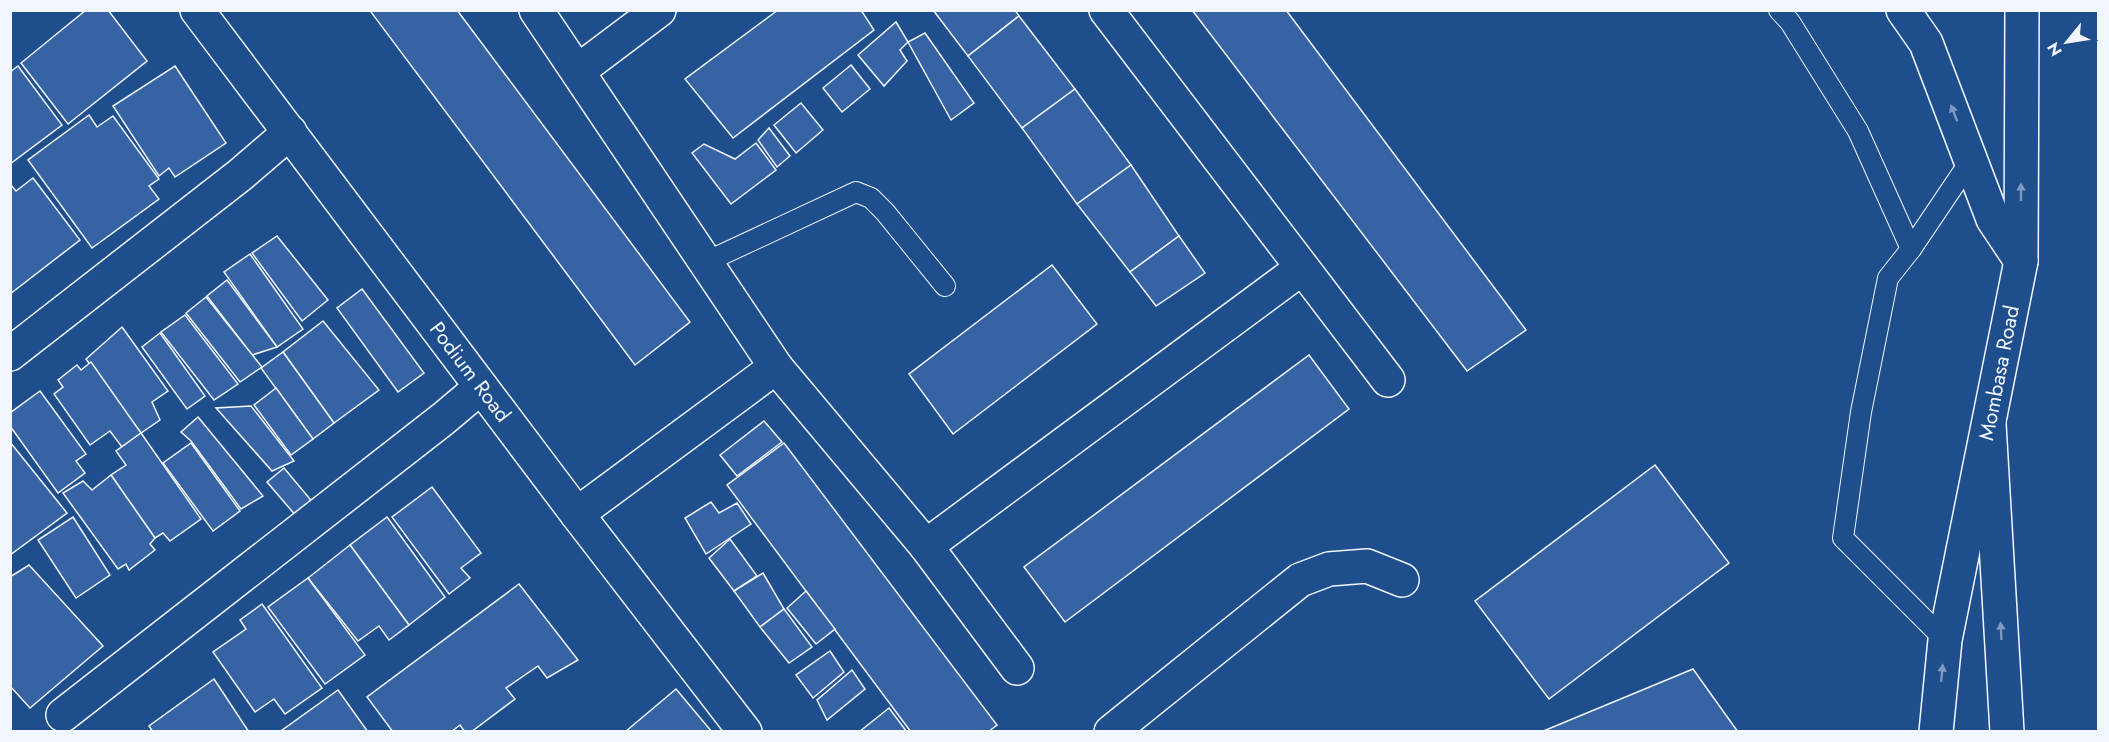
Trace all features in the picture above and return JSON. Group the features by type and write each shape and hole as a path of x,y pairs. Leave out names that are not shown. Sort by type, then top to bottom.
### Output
{"main road":[{"name":"Podium Road","path":"197,10 577,514 745,732"},
{"path":"536,10 776,367 926,546 1017,668"},
{"path":"578,72 659,10"},
{"path":"1106,10 1388,380"},
{"path":"1903,10 1926,43 1993,219 2021,261"},
{"name":"Mombasa Road","path":"1936,732 1946,640 2021,261 2022,10"},
{"path":"10,354 240,175 290,132"},
{"path":"926,546 1302,268"},
{"path":"577,514 776,367"},
{"path":"63,715 481,387"},
{"path":"1989,424 2007,732"},
{"path":"1111,732 1300,580 1329,568 1367,566 1402,580"}],"lane":[{"path":"1779,10 1790,22 1858,131 1911,249"},
{"path":"1946,640 1843,538 1861,412 1888,278 1911,249 1971,160"},
{"path":"706,262 856,192 871,198 885,212 945,286"}],"building":[{"path":"86,10 108,10 147,61 68,124 21,63"},
{"path":"372,10 457,10 690,322 635,365 371,12"},
{"path":"778,10 861,10 874,30 733,138 685,79"},
{"path":"933,10 1015,10 1019,16 968,56"},
{"path":"1192,10 1286,10 1526,330 1467,371"},
{"path":"1019,16 1075,89 1022,128 968,56"},
{"path":"896,22 908,42 900,50 907,61 884,86 858,55"},
{"path":"925,33 974,103 951,120 908,42"},
{"path":"851,65 870,89 842,112 823,88"},
{"path":"18,66 62,125 10,164 10,72"},
{"path":"175,66 226,143 175,177 169,168 159,176 113,106"},
{"path":"1075,89 1131,165 1077,204 1022,128"},
{"path":"801,103 823,130 796,153 774,125"},
{"path":"89,115 97,127 113,116 159,179 149,186 159,199 92,248 28,160"},
{"path":"769,128 790,156 777,167 758,140"},
{"path":"756,143 776,170 731,204 692,153 704,144 735,159"},
{"path":"1131,165 1179,236 1130,272 1077,204"},
{"path":"33,178 80,240 10,294 10,184 16,191"},
{"path":"277,236 328,300 302,321 252,253"},
{"path":"1179,236 1205,273 1156,306 1130,272"},
{"path":"250,254 303,329 277,347 224,272"},
{"path":"1052,265 1097,324 953,434 909,374"},
{"path":"227,280 277,347 252,355 207,296"},
{"path":"362,289 424,373 398,392 337,308"},
{"path":"206,297 262,367 240,382 186,313"},
{"path":"185,315 238,384 214,400 161,332"},
{"path":"323,321 379,390 334,423 283,352"},
{"path":"122,327 168,391 152,402 160,420 141,433 86,359"},
{"path":"160,333 205,396 187,409 142,347"},
{"path":"283,352 334,423 313,439 261,368"},
{"path":"1309,355 1349,409 1065,622 1024,567"},
{"path":"91,362 141,433 122,447 110,431 90,445 54,394 63,387 58,380 77,365 81,370"},
{"path":"276,388 313,439 291,455 254,405"},
{"path":"40,391 86,454 76,461 85,473 58,493 10,426 10,413"},
{"path":"251,406 294,461 272,471 216,408"},
{"path":"198,417 263,496 241,509 191,441 181,432"},
{"path":"764,421 782,442 737,476 720,455"},
{"path":"141,433 201,519 170,541 163,533 155,538 111,475 126,465 116,451"},
{"path":"10,442 67,513 10,555"},
{"path":"191,443 240,511 213,531 163,463"},
{"path":"784,443 997,725 988,732 911,732 727,485"},
{"path":"1655,465 1729,563 1549,699 1475,601"},
{"path":"284,468 320,511 303,524 267,482"},
{"path":"111,475 155,538 150,544 155,550 129,570 126,564 118,569 63,493 83,481 92,490"},
{"path":"432,487 481,553 461,568 470,578 449,594 392,517"},
{"path":"711,502 719,513 737,503 751,524 706,554 685,518"},
{"path":"73,517 110,575 76,598 38,540"},
{"path":"387,517 445,597 409,625 350,545"},
{"path":"730,539 757,576 734,591 709,558"},
{"path":"350,545 409,625 389,640 379,626 358,641 308,578"},
{"path":"29,565 103,646 30,708 10,686 10,577"},
{"path":"763,573 784,609 760,627 734,591"},
{"path":"308,578 365,655 325,684 268,607"},
{"path":"519,584 578,660 547,678 538,666 506,688 515,699 471,732 465,732 460,725 451,732 393,732 367,697"},
{"path":"806,591 835,629 816,644 787,608"},
{"path":"262,604 322,688 285,714 274,699 255,712 213,652 246,629 240,620"},
{"path":"784,609 812,647 789,663 760,627"},
{"path":"830,651 844,672 813,698 796,675"},
{"path":"1693,669 1738,732 1541,732"},
{"path":"852,670 865,689 827,720 817,700"},
{"path":"214,679 249,732 153,732 149,726"},
{"path":"676,689 712,732 625,732"},
{"path":"338,690 368,732 281,732 281,731"},
{"path":"889,708 907,732 859,732"}]}
